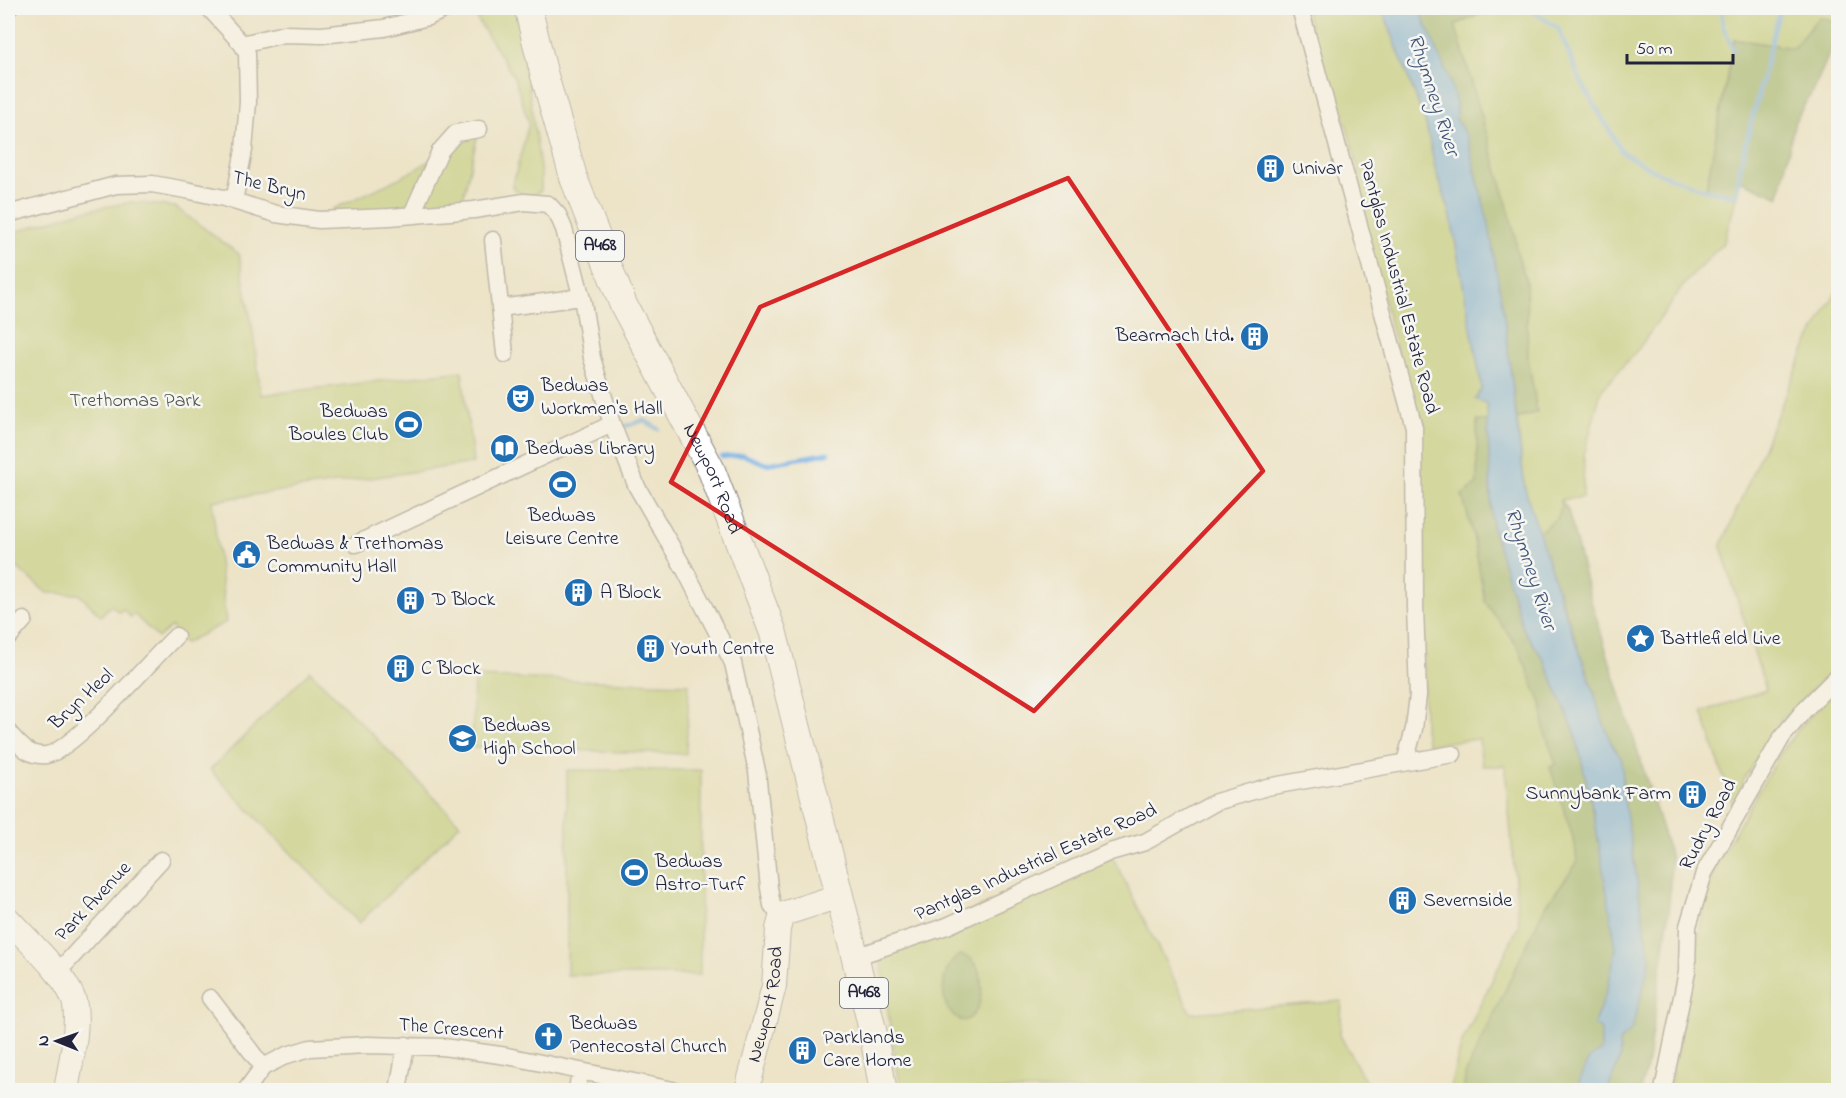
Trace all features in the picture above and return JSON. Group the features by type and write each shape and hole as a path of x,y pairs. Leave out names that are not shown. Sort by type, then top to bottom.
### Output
{"main road":[{"name":"Newport Road","path":"528,8 574,179 623,304 711,469 773,632 855,957 873,1032 883,1090"}],"street":[{"path":"209,8 242,44 247,53 248,102 244,150 234,201"},
{"path":"242,44 284,34 338,34 384,28 428,17 448,8"},
{"name":"Pantglas Industrial Estate Road","path":"1300,8 1414,427 1418,695 1414,729 1405,762"},
{"path":"412,214 440,151 456,133 479,129"},
{"name":"The Bryn","path":"8,214 116,184 152,184 186,190 276,214 319,220 474,210 524,202"},
{"name":"Newport Road","path":"524,202 549,204 558,215 564,229 581,297 592,358 612,424 637,487 685,570 732,663 757,771 772,905 781,918"},
{"path":"493,240 505,354"},
{"path":"500,308 581,297"},
{"path":"356,544 612,424"},
{"path":"8,638 24,620"},
{"name":"Bryn Heol","path":"8,732 29,752 45,755 55,753 78,737 176,636"},
{"name":"Rudry Road","path":"1663,1090 1687,972 1688,926 1704,873 1782,737 1806,708 1839,676"},
{"name":"Pantglas Industrial Estate Road","path":"855,957 947,926 1110,852 1145,842 1216,802 1267,787 1453,754"},
{"name":"Park Avenue","path":"57,973 161,860"},
{"name":"Newport Road","path":"747,1090 774,986 777,937 781,918 786,913 839,896"},
{"path":"8,919 57,973 74,1000 75,1033 66,1090"},
{"path":"210,998 262,1067 246,1090"},
{"path":"398,1090 405,1045"},
{"name":"The Crescent","path":"262,1067 287,1055 310,1048 405,1045 507,1056 673,1090"},
{"path":"577,1090 580,1072"}],"highlighted area":[{"path":"1068,178 1263,471 1034,711 671,482 760,307"}],"green space":[{"path":"474,8 515,8 522,39 541,175 541,191 533,195 523,194 512,187 529,123 514,77 477,19"},
{"path":"1305,8 1382,8 1426,124 1435,168 1450,212 1482,388 1475,399 1487,404 1492,526 1523,629 1575,732 1589,1059 1576,1090 1449,1090 1462,1042 1519,925 1505,766 1482,766 1479,739 1428,744 1424,730 1424,527 1419,435 1354,186 1359,171 1343,114 1330,102"},
{"path":"1419,8 1495,8 1455,25 1504,193 1517,253 1526,281 1528,359 1537,412 1517,419 1503,309 1467,137 1456,120 1456,103 1449,79"},
{"path":"1495,8 1838,8 1838,22 1819,17 1793,48 1734,39 1706,189 1737,196 1724,242 1686,282 1639,348 1601,391 1584,455 1583,497 1561,500 1560,516 1538,533 1525,489 1517,419 1537,412 1528,359 1526,281 1517,253 1504,193 1455,25"},
{"path":"1819,17 1838,22 1838,33 1816,85 1795,121 1779,197 1740,180 1737,196 1706,189 1734,39 1793,48"},
{"path":"479,129 460,211 328,220 333,209 408,174 440,151"},
{"name":"Trethomas Park","path":"131,202 175,207 239,254 253,332 261,395 462,371 473,463 212,501 226,622 185,643 176,636 172,626 158,638 134,614 130,617 123,609 119,612 111,605 101,616 79,594 47,593 8,560 8,376 10,373 11,329 8,310 8,234 78,212"},
{"path":"1838,288 1838,665 1781,720 1744,779 1735,811 1702,712 1766,690 1721,547 1806,347"},
{"path":"1477,421 1488,421 1492,526 1523,629 1543,658 1575,732 1594,814 1616,948 1608,987 1594,1023 1601,1030 1601,1051 1589,1059 1576,1090 1464,1090 1465,1075 1544,908 1577,863 1575,844 1550,767 1556,764 1544,730 1542,706 1518,647 1485,602 1473,535 1462,495 1477,484"},
{"path":"1561,500 1568,510 1591,601 1671,858 1669,912 1647,1067 1640,1090 1608,1090 1620,1058 1619,1042 1650,961 1623,794 1622,760 1611,743 1599,711 1538,533 1559,516"},
{"path":"310,671 460,824 359,923 210,770"},
{"path":"474,677 689,684 686,754 472,747"},
{"path":"1838,688 1838,1090 1669,1090 1707,890 1722,854 1782,750 1801,726"},
{"name":"Bedwas Astro-Turf","path":"567,770 701,770 700,975 567,975"},
{"path":"1110,852 1191,1013 1342,1001 1340,1035 1370,1090 902,1090 895,1060 879,950"},
{"path":"959,955 969,958 976,965 982,986 977,1009 971,1017 963,1021 948,1010 943,991 947,970"}],"water":[{"name":"Rhymney River","path":"1382,8 1419,8 1449,79 1456,103 1456,120 1467,137 1489,226 1503,309 1525,489 1599,711 1611,743 1622,760 1623,794 1650,961 1632,1029 1619,1042 1620,1058 1608,1090 1576,1090 1589,1059 1601,1051 1601,1030 1594,1024 1608,987 1616,948 1594,814 1575,732 1543,658 1523,629 1492,526 1487,404 1475,399 1482,388 1450,212 1435,168 1426,124"}],"waterway":[{"path":"1528,8 1558,28 1580,80 1622,152 1656,172 1706,190 1737,196 1740,167 1780,8"},
{"path":"1721,8 1723,26 1733,49"},
{"path":"626,426 644,420 658,429"},
{"path":"722,457 743,455 766,464 828,453"}],"place":[{"name":"Univar","path":"1271,169"},
{"name":"Bearmach Ltd.","path":"1255,336"},
{"name":"Bedwas Workmen's Hall","path":"520,398"},
{"name":"Bedwas Boules Club","path":"409,424"},
{"name":"Bedwas Library","path":"505,449"},
{"name":"Bedwas Leisure Centre","path":"562,485"},
{"name":"Bedwas & Trethomas Community Hall","path":"246,555"},
{"name":"A Block","path":"579,593"},
{"name":"D Block","path":"411,600"},
{"name":"Battlefield Live","path":"1640,639"},
{"name":"Youth Centre","path":"650,649"},
{"name":"C Block","path":"400,669"},
{"name":"Bedwas High School","path":"462,738"},
{"name":"Sunnybank Farm","path":"1692,794"},
{"name":"Bedwas Astro-Turf","path":"634,873"},
{"name":"Severnside","path":"1402,901"},
{"name":"Bedwas Pentecostal Church","path":"549,1036"},
{"name":"Parklands Care Home","path":"802,1050"}]}
